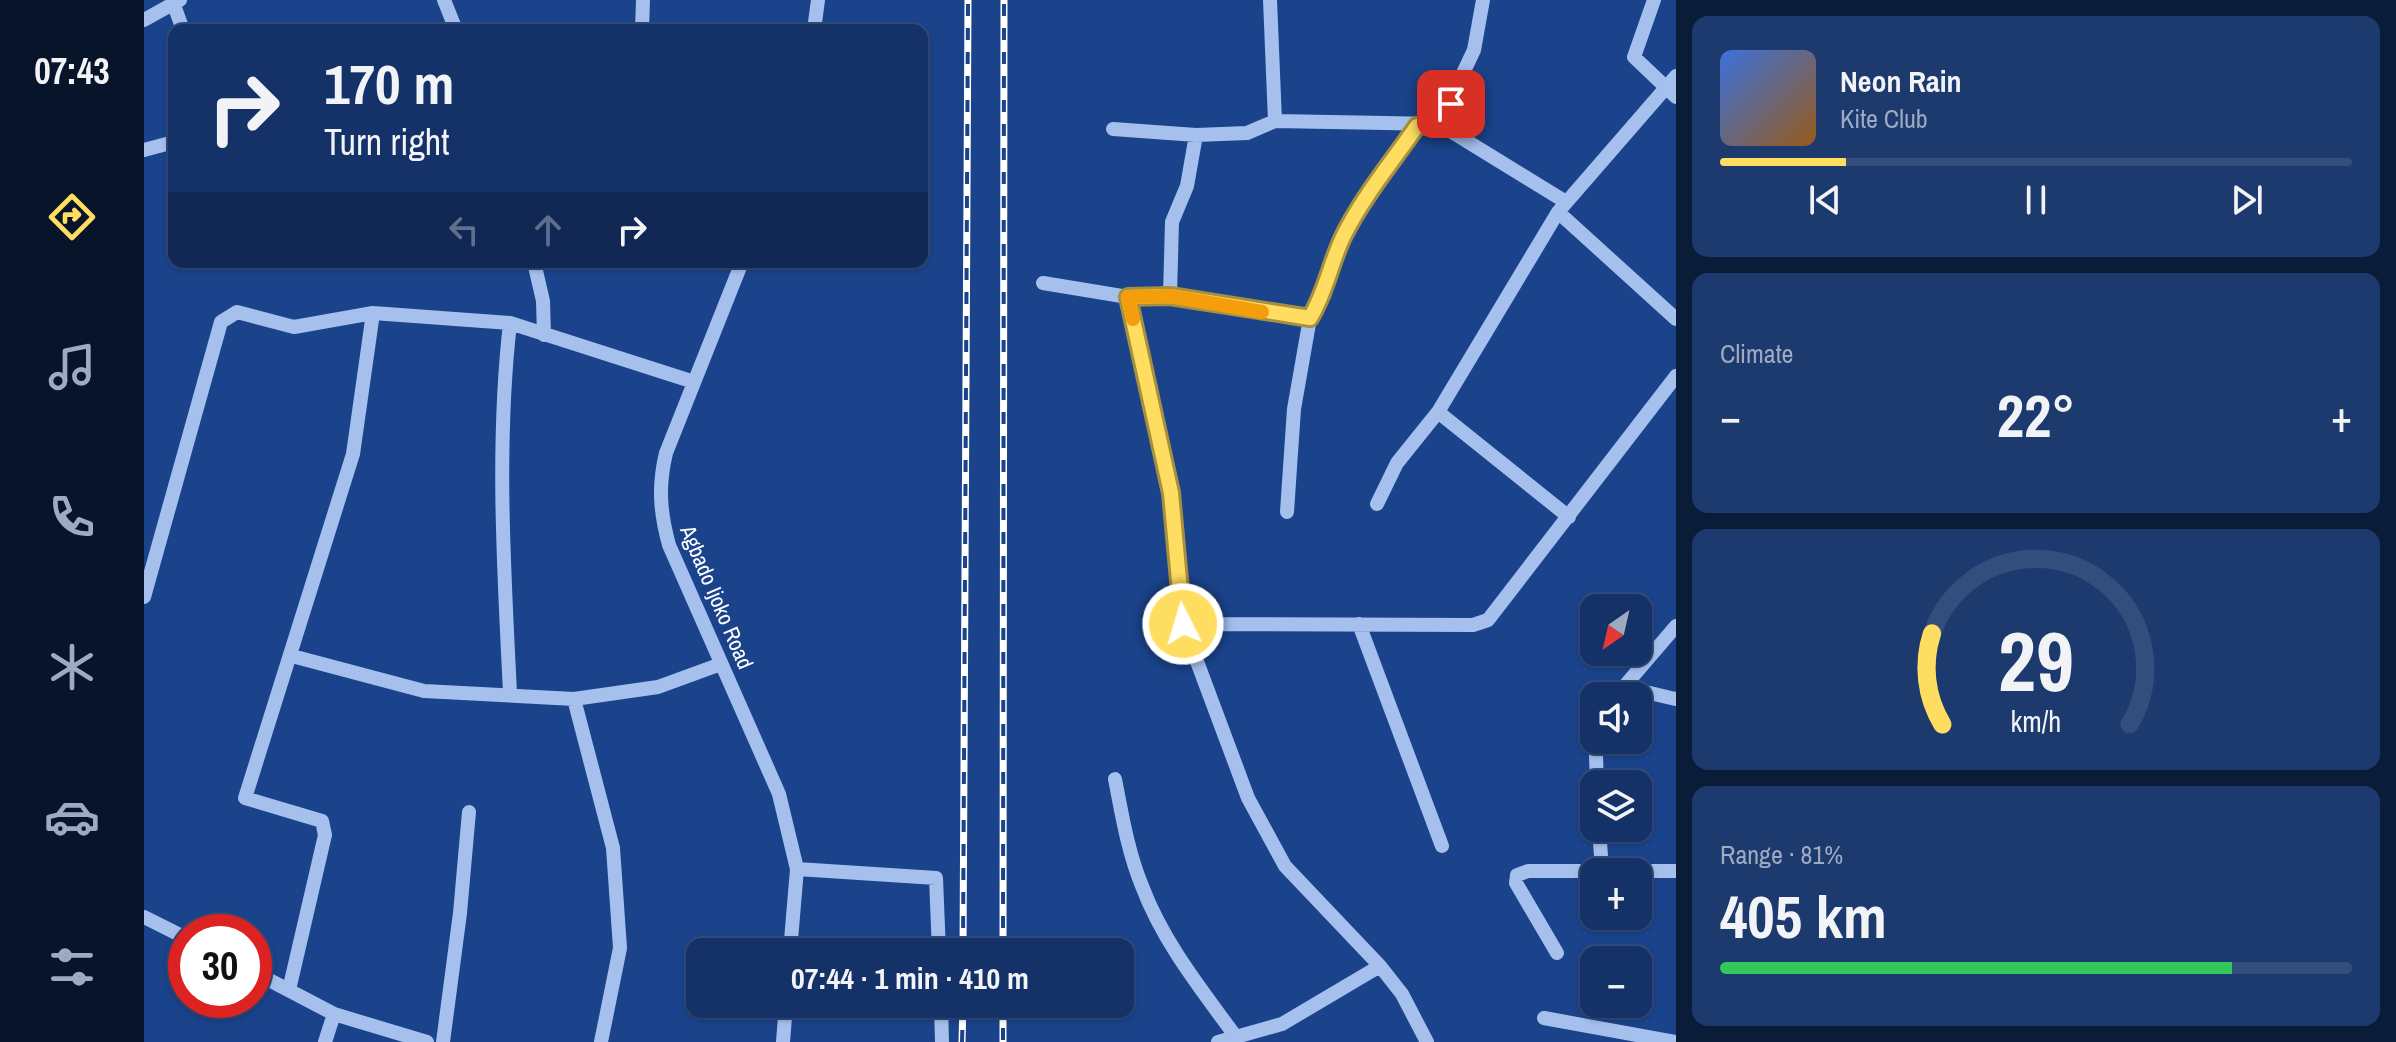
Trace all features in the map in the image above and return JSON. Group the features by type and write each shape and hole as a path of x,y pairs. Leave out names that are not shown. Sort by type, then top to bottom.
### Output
{"street":[{"path":"444,0 454,24"},
{"path":"642,24 643,0"},
{"path":"815,24 818,0"},
{"path":"1270,0 1275,121"},
{"path":"1439,124 1463,79 1474,50 1483,0"},
{"path":"1377,504 1397,463 1438,412 1562,207 1672,87 1634,57 1654,0"},
{"path":"144,20 177,2 182,24"},
{"path":"1113,129 1196,135 1247,133 1275,121 1417,126 1439,124 1562,207 1676,319"},
{"path":"1287,512 1294,409 1310,318 1324,296 1343,237 1417,126"},
{"path":"1170,296 1172,222 1187,186 1196,135"},
{"path":"144,150 168,144"},
{"path":"535,268 543,301 544,335"},
{"name":"Agbado Ijoko Road","path":"740,268 666,453 660,478 660,512 669,545 779,794 797,869 791,938"},
{"path":"1043,283 1128,297 1170,296 1310,318"},
{"path":"1128,297 1171,493 1183,624 1248,798 1285,866 1380,966 1402,994 1427,1042"},
{"path":"144,597 221,322 237,312 294,327 373,313 510,323 694,382"},
{"path":"289,990 325,835 322,821 245,798 353,454 373,313"},
{"path":"510,323 502,391 500,494 510,693"},
{"path":"1183,624 1473,625 1488,620 1676,376"},
{"path":"1438,412 1569,517"},
{"path":"1359,624 1442,846"},
{"path":"1628,682 1676,626"},
{"path":"292,656 424,691 510,693 574,699 658,687 721,664"},
{"path":"1652,695 1676,699"},
{"path":"574,699 614,863 620,948 601,1042"},
{"path":"1115,779 1128,842 1153,912 1180,959 1236,1037"},
{"path":"443,1042 460,913 469,812"},
{"path":"797,869 936,878 938,938"},
{"path":"1557,953 1516,883 1517,875 1528,871 1580,870"},
{"path":"1652,871 1676,871"},
{"path":"144,917 168,929"},
{"path":"1218,1042 1282,1024 1380,966"},
{"path":"272,981 334,1014 427,1042"},
{"path":"325,1042 334,1014"},
{"path":"783,1042 785,1018"},
{"path":"941,1018 942,1042"},
{"path":"1544,1018 1675,1042"}],"railway":[{"path":"963,938 968,0"},
{"path":"1003,938 1004,0"},
{"path":"962,1042 963,1018"},
{"path":"1003,1018 1003,1042"}],"slow traffic":[{"path":"1133,319 1128,297 1170,296 1262,312"}],"route":[{"path":"1183,624 1171,493 1128,297 1170,296 1310,318 1324,296 1343,237 1383,176 1417,126 1439,124 1451,104"}]}
